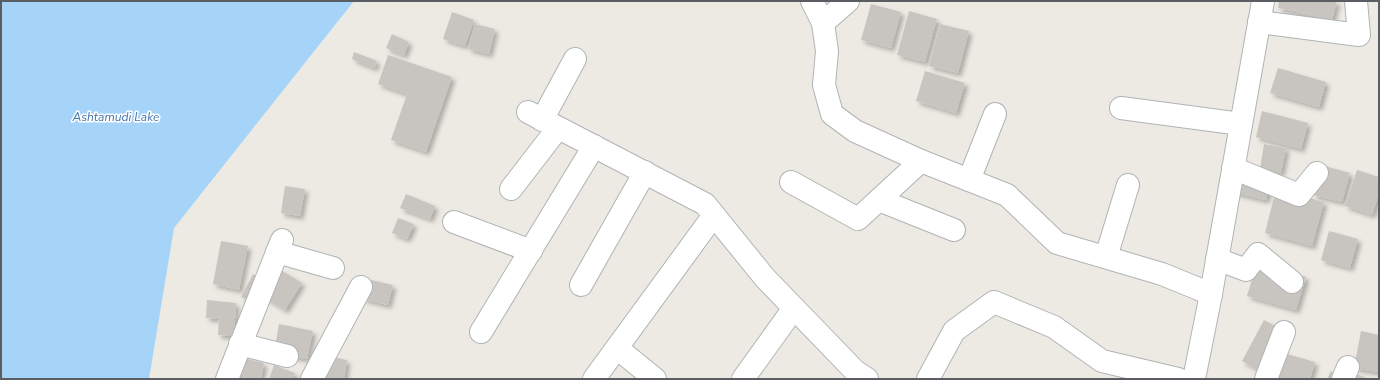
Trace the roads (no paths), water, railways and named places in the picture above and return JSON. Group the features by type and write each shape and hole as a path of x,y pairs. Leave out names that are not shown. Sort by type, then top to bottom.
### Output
{"street":[{"path":"812,1 823,23 827,51 824,85 832,114 855,131 921,161 1007,195 1057,243 1162,274 1211,294"},
{"path":"823,23 848,1"},
{"path":"1194,379 1211,294 1261,11 1359,34 1356,1"},
{"path":"511,189 543,120 575,59"},
{"path":"1121,108 1241,124"},
{"path":"969,180 995,114"},
{"path":"543,120 705,204 765,278 855,371 867,379"},
{"path":"481,332 594,146"},
{"path":"791,182 858,220 921,161"},
{"path":"1233,168 1299,195 1318,173"},
{"path":"581,285 645,172"},
{"path":"1106,257 1128,185"},
{"path":"879,200 954,230"},
{"path":"594,379 714,215"},
{"path":"454,222 531,250"},
{"path":"227,379 279,246 333,268"},
{"path":"1217,259 1246,270 1258,254 1292,282"},
{"path":"312,379 361,287"},
{"path":"928,379 954,331 994,302 1054,327 1102,361 1132,374 1178,379"},
{"path":"743,379 794,308"},
{"path":"1266,379 1284,332"},
{"path":"240,344 287,356"},
{"path":"617,348 655,379"}],"water":[{"name":"Ashtamudi Lake","path":"1,1 354,1 174,228 149,379 1,379"}]}
